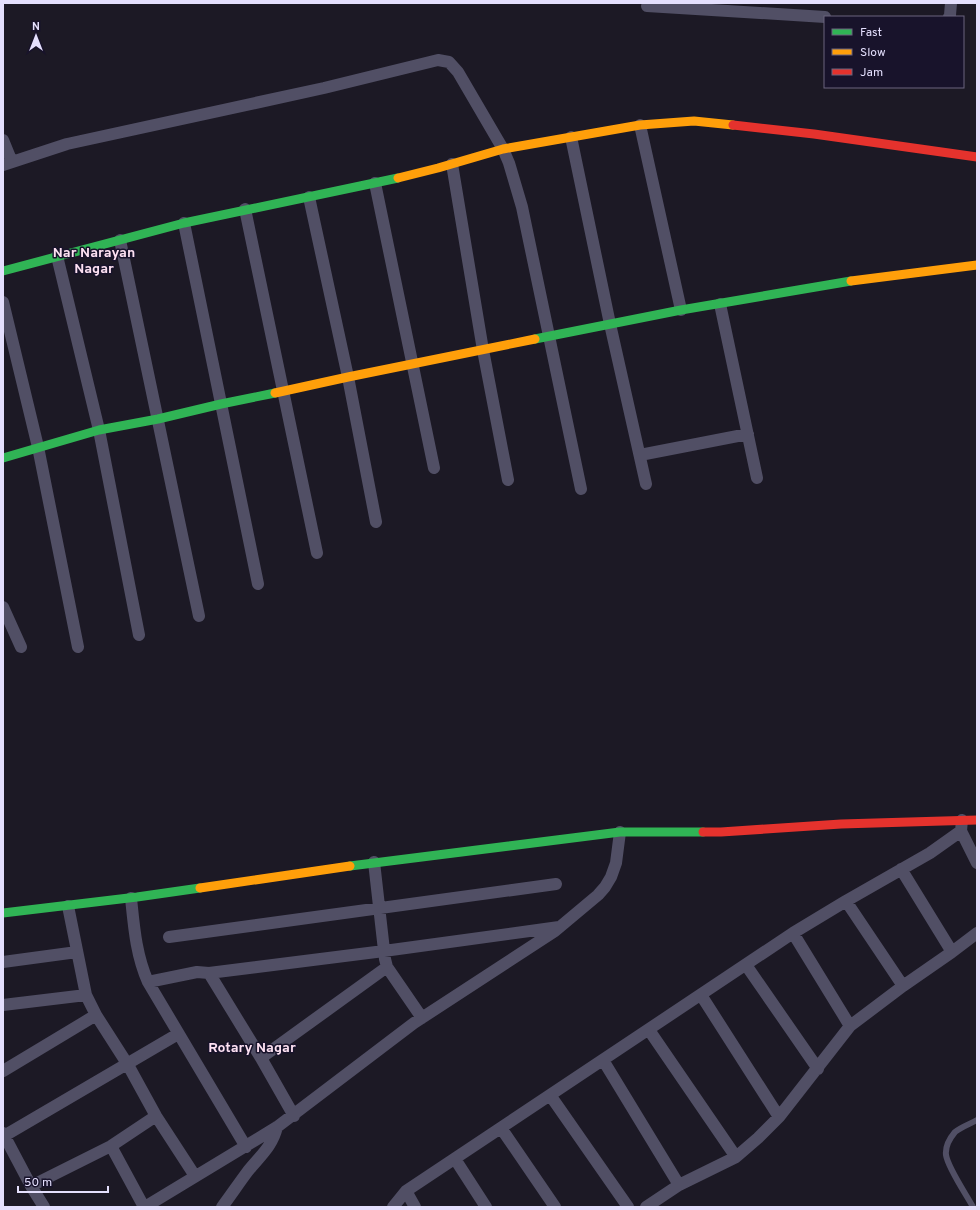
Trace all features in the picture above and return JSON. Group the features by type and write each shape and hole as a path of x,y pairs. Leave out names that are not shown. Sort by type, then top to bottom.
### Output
{"street":[{"path":"807,3 807,15"},
{"path":"950,16 951,3"},
{"path":"647,6 824,17"},
{"path":"3,140 8,163 67,144 324,88 438,60 449,62 458,72 503,149 509,163 522,207 581,490"},
{"path":"3,271 184,222 375,183 452,164 503,149 640,125 694,121 814,134 977,157"},
{"path":"640,125 681,310"},
{"path":"571,137 610,324 646,484"},
{"path":"452,164 483,350 508,480"},
{"path":"375,183 434,468"},
{"path":"309,197 348,378 376,522"},
{"path":"245,209 317,553"},
{"path":"184,222 258,584"},
{"path":"120,240 199,616"},
{"path":"57,256 99,430 139,635"},
{"path":"3,458 99,430 158,419 221,404 610,324 681,310 854,281 977,265"},
{"path":"3,302 38,447 78,647"},
{"path":"720,304 757,478"},
{"path":"640,455 748,434"},
{"path":"3,607 21,647"},
{"path":"393,1207 406,1191 793,933 930,853 961,826 977,820"},
{"path":"3,913 131,898 374,862 452,854 620,832 721,832 841,824 961,826"},
{"path":"961,826 977,863"},
{"path":"111,1146 145,1207 246,1147 294,1116 422,1018 561,926 598,895 611,877 616,863 620,832"},
{"path":"374,862 387,967 422,1018"},
{"path":"901,870 952,952"},
{"path":"169,937 556,884"},
{"path":"131,898 136,945 141,966 148,982 246,1147"},
{"path":"846,901 903,986"},
{"path":"68,906 86,995 96,1015 128,1064 156,1116 195,1176"},
{"path":"148,982 197,972 209,973 384,951 561,926"},
{"path":"793,933 850,1026"},
{"path":"646,1207 679,1186 736,1157 779,1117 818,1069 850,1026 977,933"},
{"path":"3,962 77,952"},
{"path":"746,965 818,1069"},
{"path":"261,1058 387,967"},
{"path":"209,973 261,1058 294,1116"},
{"path":"3,1005 86,995"},
{"path":"701,995 779,1117"},
{"path":"3,1071 96,1015"},
{"path":"649,1030 736,1157"},
{"path":"44,1207 31,1186 4,1134 178,1034"},
{"path":"603,1060 679,1186"},
{"path":"550,1095 628,1207"},
{"path":"31,1186 111,1146 156,1116"},
{"path":"222,1207 248,1171 270,1146 277,1127"},
{"path":"501,1128 555,1207"},
{"path":"455,1159 486,1207"},
{"path":"406,1191 415,1207"}],"lane":[{"path":"973,1207 946,1155 947,1146 956,1131 977,1120"}],"traffic: fast":[{"path":"3,271 184,223 398,178"},
{"path":"535,339 681,310 851,281"},
{"path":"3,458 99,430 158,419 275,393"},
{"path":"350,866 620,832 703,832"},
{"path":"3,913 200,888"}],"traffic: slow":[{"path":"398,178 503,149 640,125 694,121 733,125"},
{"path":"851,281 977,265"},
{"path":"275,393 535,339"},
{"path":"200,888 350,866"}],"traffic: jam":[{"path":"733,125 814,134 977,157"},
{"path":"703,832 841,824 977,820"}],"district":[{"name":"Nar Narayan Nagar","path":"94,262"},
{"name":"Rotary Nagar","path":"252,1048"}]}
